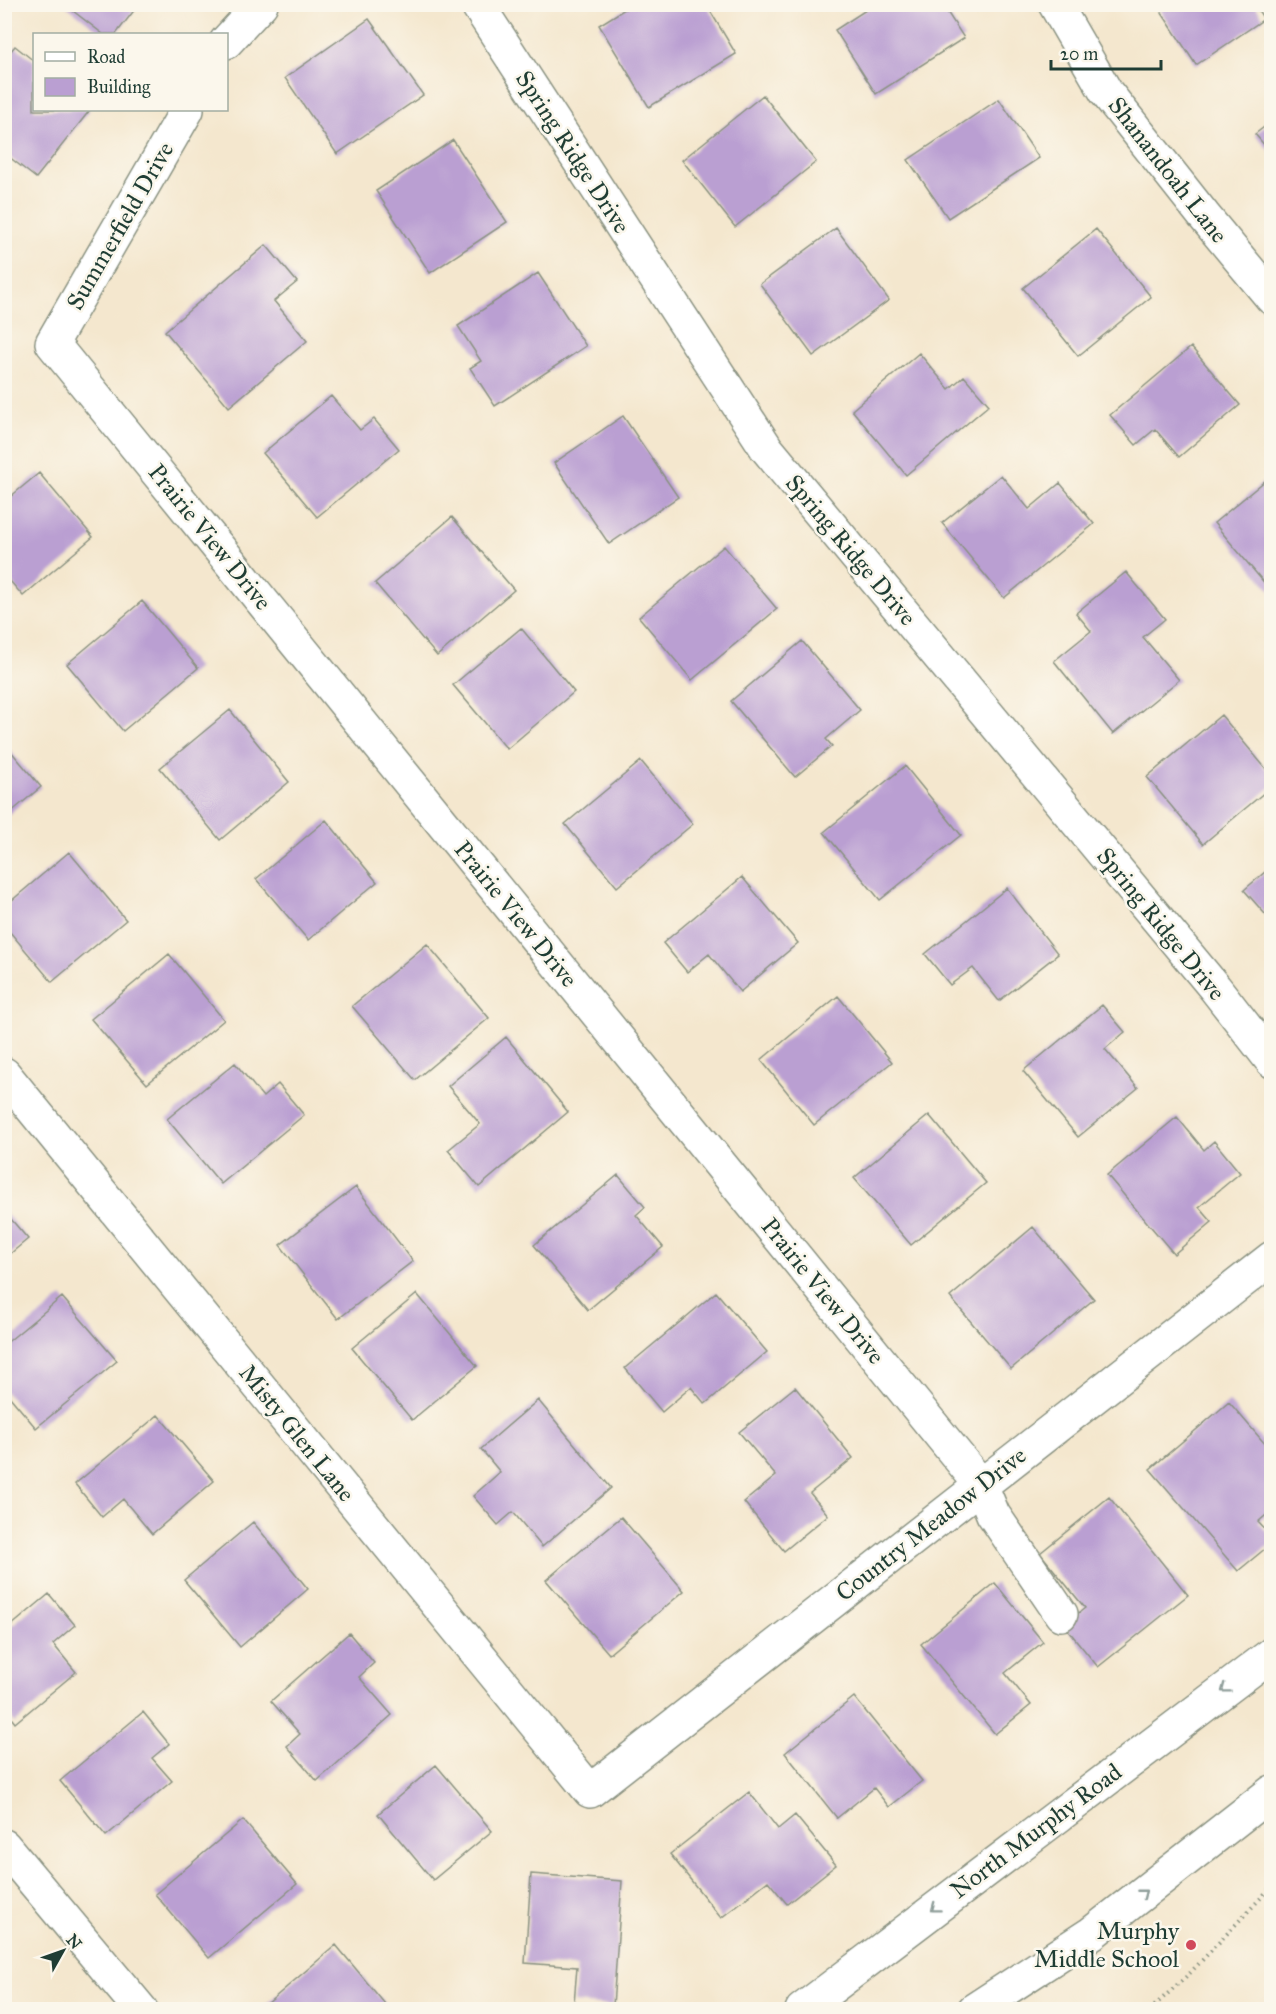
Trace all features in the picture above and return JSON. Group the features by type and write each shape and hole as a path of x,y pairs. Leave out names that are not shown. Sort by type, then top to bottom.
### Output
{"street":[{"path":"228,40 261,4"},
{"name":"Spring Ridge Drive","path":"477,4 767,449 1215,988 1272,1061"},
{"name":"Shanandoah Lane","path":"1055,4 1106,92 1272,298"},
{"name":"Summerfield Drive","path":"52,343 186,111"},
{"name":"Prairie View Drive","path":"52,343 981,1485 993,1515 1061,1614"},
{"name":"Misty Glen Lane","path":"4,1074 590,1791"},
{"name":"Country Meadow Drive","path":"590,1791 1272,1258"},
{"name":"North Murphy Road","path":"802,2010 1272,1654"},
{"path":"974,2010 1092,1933 1272,1792"},
{"path":"4,1846 141,2010"}],"path":[{"path":"1150,2010 1190,1973 1272,1886"}],"building":[{"path":"64,4 139,4 117,33 102,33"},
{"path":"633,4 706,4 736,54 649,107 599,25"},
{"path":"875,4 942,4 964,38 876,94 835,30"},
{"path":"1156,4 1254,4 1264,19 1196,65"},
{"path":"369,19 423,95 337,154 285,78"},
{"path":"15,46 33,60 33,111 89,111 36,178 4,153 4,59"},
{"path":"763,95 816,162 735,227 682,160"},
{"path":"999,99 1039,158 948,218 908,160"},
{"path":"1272,121 1272,154 1255,134"},
{"path":"453,140 507,222 430,273 376,191"},
{"path":"836,228 889,300 813,356 760,284"},
{"path":"1096,229 1151,297 1078,356 1023,288"},
{"path":"266,245 297,282 274,301 307,341 229,407 165,331"},
{"path":"538,273 586,346 495,406 470,368 481,361 458,326"},
{"path":"1191,347 1240,405 1179,457 1155,429 1136,445 1110,415"},
{"path":"919,353 949,389 964,376 989,405 906,475 852,410"},
{"path":"331,396 360,430 374,419 399,449 317,517 263,453"},
{"path":"623,416 678,497 609,544 554,463"},
{"path":"39,473 93,537 23,596 4,574 4,502"},
{"path":"1001,475 1029,509 1060,483 1094,524 1004,598 942,523"},
{"path":"1272,475 1272,592 1214,523"},
{"path":"452,517 514,590 437,656 375,583"},
{"path":"724,546 777,609 692,680 639,617"},
{"path":"1126,572 1165,619 1143,637 1179,680 1113,734 1054,661 1091,631 1076,613"},
{"path":"142,601 198,668 123,731 67,664"},
{"path":"521,628 574,692 507,749 453,685"},
{"path":"802,641 860,710 826,739 832,746 795,777 731,701"},
{"path":"230,710 289,782 220,840 160,768"},
{"path":"1221,715 1272,776 1272,786 1203,844 1147,777"},
{"path":"4,743 41,787 4,818"},
{"path":"641,761 693,824 617,887 565,824"},
{"path":"905,766 961,835 880,900 824,832"},
{"path":"326,820 377,882 308,940 256,879"},
{"path":"69,852 126,920 52,982 4,925 4,907"},
{"path":"1272,866 1272,922 1244,890"},
{"path":"742,877 798,943 740,992 709,954 687,972 663,943"},
{"path":"1007,888 1058,954 999,1001 973,968 950,985 925,954"},
{"path":"427,944 489,1018 415,1080 352,1006"},
{"path":"169,954 224,1020 147,1084 91,1019"},
{"path":"838,996 892,1062 814,1125 761,1060"},
{"path":"1102,1005 1125,1032 1105,1049 1138,1088 1078,1137 1023,1071"},
{"path":"506,1037 568,1112 479,1187 448,1150 480,1124 448,1086"},
{"path":"235,1063 263,1097 278,1084 304,1115 221,1184 167,1119"},
{"path":"929,1115 986,1183 911,1245 854,1178"},
{"path":"1177,1117 1204,1150 1214,1141 1240,1173 1199,1207 1212,1222 1174,1254 1107,1175"},
{"path":"618,1175 645,1207 636,1215 663,1247 588,1310 534,1245"},
{"path":"356,1187 413,1261 338,1319 280,1245"},
{"path":"4,1211 28,1239 4,1259"},
{"path":"1033,1227 1094,1299 1011,1369 950,1297"},
{"path":"716,1292 767,1352 705,1404 691,1387 662,1412 625,1368"},
{"path":"417,1294 477,1366 412,1420 352,1348"},
{"path":"62,1297 117,1361 36,1428 4,1390 4,1345"},
{"path":"795,1387 853,1458 810,1493 828,1515 784,1551 744,1502 776,1476 739,1432"},
{"path":"538,1400 611,1488 542,1547 513,1512 498,1525 473,1496 500,1472 481,1449"},
{"path":"1229,1402 1272,1452 1272,1510 1258,1522 1272,1537 1272,1543 1238,1571 1150,1469"},
{"path":"158,1415 214,1481 152,1534 123,1499 102,1517 75,1484"},
{"path":"1109,1497 1188,1595 1098,1667 1064,1625 1085,1608 1040,1553"},
{"path":"621,1517 684,1591 609,1654 546,1580"},
{"path":"253,1522 308,1589 240,1647 184,1580"},
{"path":"995,1583 1043,1642 1005,1673 1031,1705 995,1734 921,1644"},
{"path":"49,1594 75,1625 53,1644 76,1672 15,1723 5,1710 5,1631"},
{"path":"349,1633 374,1663 359,1677 392,1715 317,1781 287,1746 300,1734 271,1701"},
{"path":"854,1697 922,1781 889,1807 874,1788 837,1818 785,1753"},
{"path":"143,1712 169,1744 152,1758 172,1781 106,1836 60,1781"},
{"path":"436,1765 492,1831 433,1880 378,1814"},
{"path":"749,1792 778,1829 795,1815 836,1865 787,1904 768,1881 721,1918 670,1854"},
{"path":"243,1820 297,1884 209,1958 155,1894"},
{"path":"531,1874 622,1881 613,2006 574,2003 577,1967 525,1963"},
{"path":"336,1945 390,2010 260,2010"}],"place":[{"name":"Murphy Middle School","path":"1191,1945"}]}
